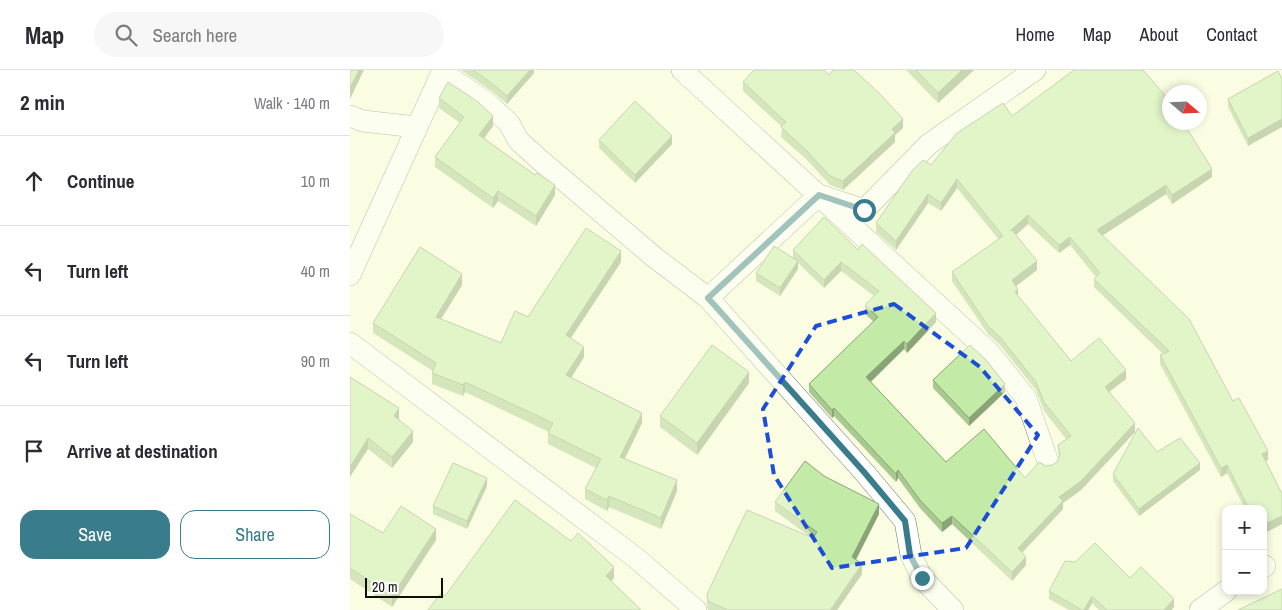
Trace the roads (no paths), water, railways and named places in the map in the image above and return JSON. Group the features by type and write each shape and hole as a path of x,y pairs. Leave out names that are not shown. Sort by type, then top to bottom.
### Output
{"street":[{"path":"682,70 990,353 1026,398 1048,462"},
{"path":"819,195 864,210 929,144 1035,70"},
{"path":"350,275 442,71 486,102 509,123 518,140 540,160 654,256 708,298 864,472 905,521 910,555 922,578 953,610"},
{"path":"350,116 363,121 416,127"},
{"path":"708,298 819,195"},
{"path":"350,343 636,558 696,610"},
{"path":"1200,610 1222,594"}]}
